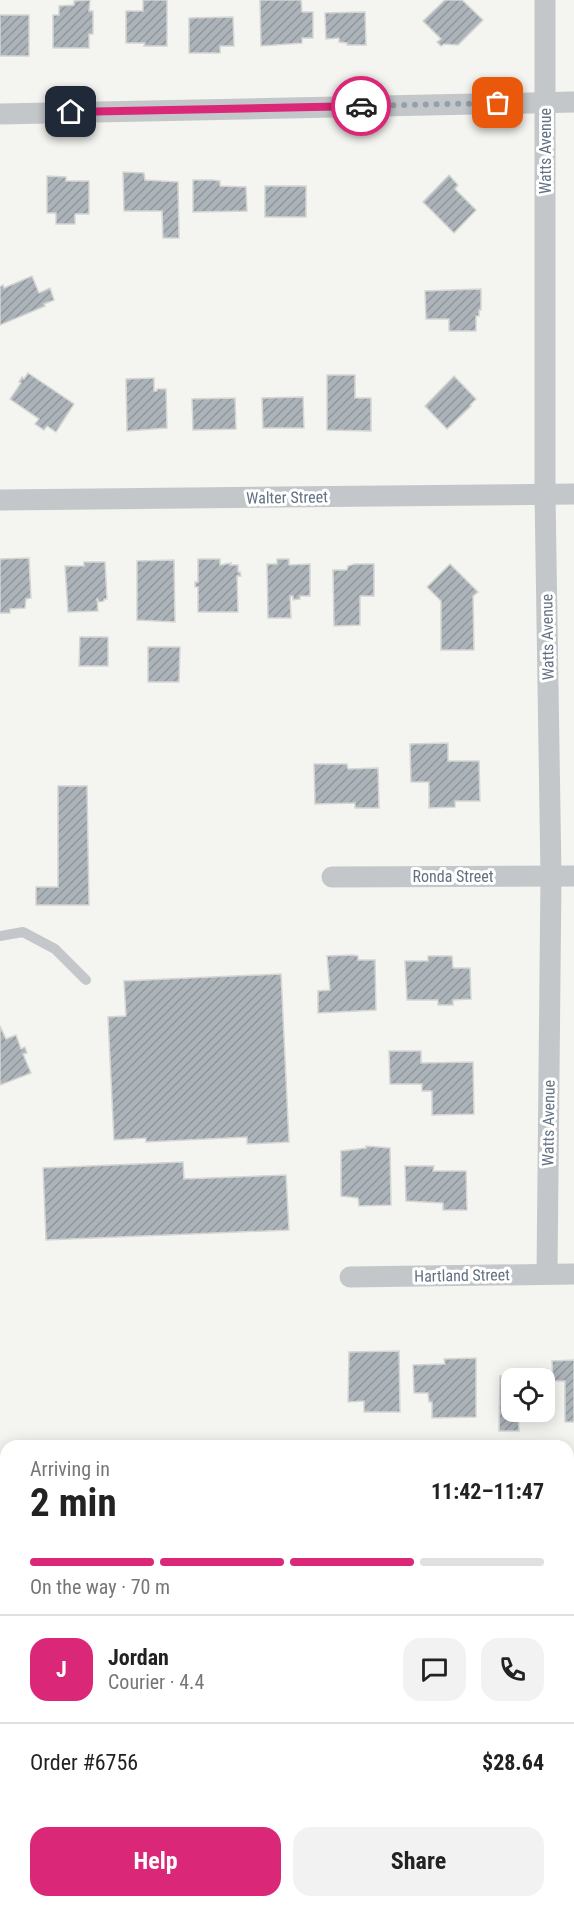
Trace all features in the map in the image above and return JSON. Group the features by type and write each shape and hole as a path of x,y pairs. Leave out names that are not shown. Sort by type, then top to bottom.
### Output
{"street":[{"name":"Watts Avenue","path":"545,0 545,494 551,876 547,1274"},
{"path":"0,114 574,102"},
{"name":"Walter Street","path":"0,500 574,494"},
{"name":"Ronda Street","path":"332,877 574,876"},
{"name":"Hartland Street","path":"350,1277 574,1274"}],"lane":[{"path":"0,936 23,932 54,949 86,980"}],"building":[{"path":"90,0 89,11 93,11 93,34 89,34 89,48 53,48 53,15 59,15 59,6 74,5 74,1"},
{"path":"143,0 167,0 167,46 126,43 126,11 143,11"},
{"path":"260,0 301,0 302,12 313,12 313,38 302,38 302,43 261,46"},
{"path":"445,0 462,0 483,20 458,45 444,44 441,46 437,42 441,39 423,21"},
{"path":"365,12 366,45 347,45 347,43 339,42 339,38 326,39 325,13"},
{"path":"0,15 29,15 29,56 0,56"},
{"path":"233,17 234,46 220,46 220,53 189,53 189,18"},
{"path":"123,172 144,173 145,180 178,182 179,238 163,238 162,211 124,211"},
{"path":"449,175 458,185 455,189 476,210 454,233 423,202"},
{"path":"47,176 66,177 66,181 89,181 89,214 75,214 75,224 56,224 56,213 47,213"},
{"path":"193,180 213,180 220,181 220,186 246,187 247,211 193,212"},
{"path":"265,186 306,186 306,217 265,217"},
{"path":"32,276 39,293 50,288 54,300 0,325 0,287 3,285 4,288"},
{"path":"481,289 481,310 479,310 479,316 476,316 476,331 449,331 449,319 426,319 425,291"},
{"path":"28,373 74,404 56,432 47,426 44,430 35,424 39,419 10,399 21,383 19,382 22,377 24,379"},
{"path":"327,375 355,375 355,398 371,398 371,431 327,430"},
{"path":"454,376 476,399 447,429 425,406"},
{"path":"154,378 154,391 166,389 167,428 127,431 126,379"},
{"path":"303,397 304,428 263,428 262,398"},
{"path":"235,398 236,429 193,430 192,399"},
{"path":"29,558 31,598 26,599 25,608 10,609 10,613 0,613 0,559"},
{"path":"198,559 220,559 220,565 231,563 230,565 238,565 238,572 241,576 237,576 238,612 198,612 198,587 195,587 195,582 198,582"},
{"path":"277,559 289,559 289,565 310,564 310,596 300,596 300,599 293,600 293,596 290,596 291,618 268,618 267,564 277,564"},
{"path":"174,560 175,622 137,620 137,561"},
{"path":"84,562 105,562 107,599 99,602 97,598 98,611 68,612 65,566 84,566"},
{"path":"374,564 374,596 360,596 360,625 334,626 333,570 347,570 348,566"},
{"path":"450,564 478,592 473,596 474,650 441,650 441,601 427,587"},
{"path":"80,637 108,637 108,666 79,666"},
{"path":"148,647 180,647 179,682 148,682"},
{"path":"448,743 448,761 479,761 480,801 455,801 455,807 429,808 429,782 411,782 410,744"},
{"path":"314,764 347,764 348,769 378,768 379,808 355,808 355,803 315,804"},
{"path":"58,786 87,786 89,905 36,905 36,887 58,887"},
{"path":"327,956 358,956 358,960 375,960 376,1010 318,1013 318,991 330,990"},
{"path":"428,956 452,956 453,968 470,968 471,999 453,1000 453,1005 438,1005 438,1000 407,1000 405,961 428,961"},
{"path":"281,974 289,1142 247,1144 247,1137 146,1142 146,1138 114,1140 108,1017 126,1016 124,981"},
{"path":"0,1026 6,1039 16,1035 21,1049 25,1047 27,1053 23,1054 31,1073 0,1085"},
{"path":"389,1051 421,1051 421,1063 473,1062 474,1114 432,1115 432,1091 422,1091 422,1084 390,1084"},
{"path":"366,1146 390,1148 391,1205 359,1206 358,1198 341,1196 341,1151 366,1148"},
{"path":"183,1162 184,1179 286,1175 289,1230 46,1240 43,1168"},
{"path":"405,1166 434,1166 433,1171 466,1171 467,1210 443,1210 443,1203 406,1201"},
{"path":"399,1351 400,1412 364,1412 364,1401 348,1402 349,1352"},
{"path":"476,1358 476,1417 432,1418 432,1402 429,1402 428,1393 414,1393 413,1365 445,1364 444,1359"},
{"path":"574,1360 574,1422 565,1422 565,1381 555,1381 555,1368 552,1368 552,1361"},
{"path":"500,1376 501,1422 519,1422 519,1431 499,1431"}],"way so far":[{"path":"361,106 498,103"}],"route":[{"path":"71,112 361,106"}]}
